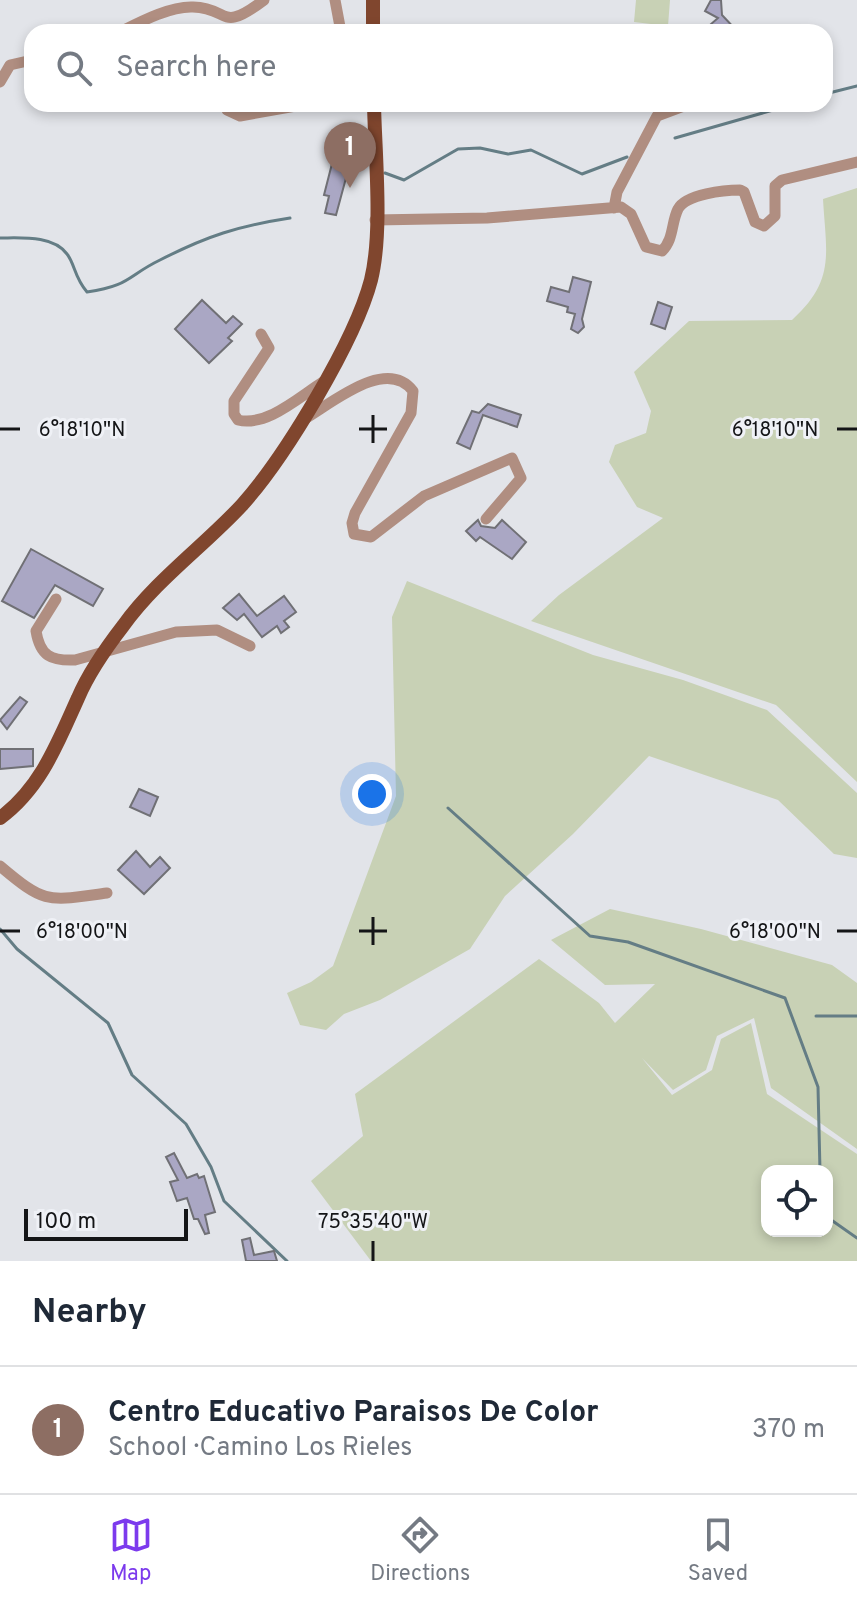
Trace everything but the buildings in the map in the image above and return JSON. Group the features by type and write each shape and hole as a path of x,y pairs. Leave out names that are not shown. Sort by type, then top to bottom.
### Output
{"main road":[{"path":"373,0 373,24"},
{"path":"0,818 43,772 85,684 147,596 245,502 303,420 371,278 375,220 374,112"}],"street":[{"path":"139,24 194,6 223,17 238,17 264,0"},
{"path":"335,0 340,24"},
{"path":"0,82 10,65 24,62"},
{"path":"231,112 240,116 262,112"},
{"path":"614,208 617,192 657,116 668,112"},
{"path":"375,220 487,218 627,208 646,247 662,251 670,240 678,209 690,199 740,190 747,198 755,222 764,226 775,216 775,186 782,180 857,162"},
{"path":"261,334 269,348 234,401 234,414 238,420 254,422 267,417 323,382"},
{"path":"303,420 372,381 402,380 413,391 411,413 355,513 352,523 354,534 371,537 424,496 512,458 521,478 486,519"},
{"path":"56,599 36,631 38,647 46,656 58,661 75,660 176,632 217,630 234,639 251,640"},
{"path":"0,866 33,895 61,900 107,893"}],"green space":[{"path":"636,0 670,0 668,24 634,22"},
{"path":"857,188 857,782 776,705 531,621 559,595 663,518 637,507 609,462 615,445 646,433 651,411 634,372 689,321 792,320 816,292 822,278 826,250 823,199"},
{"path":"407,581 593,655 683,680 767,710 857,793 857,858 834,854 778,800 649,756 573,834 505,896 470,949 380,1000 344,1014 326,1030 300,1025 287,993 311,982 333,966 396,796 392,617"},
{"path":"610,909 701,929 832,965 857,983 857,1149 771,1088 754,1018 717,1036 706,1070 673,1090 642,1058 672,1095 712,1070 721,1039 751,1023 767,1094 857,1154 857,1261 371,1261 311,1181 363,1136 355,1094 539,959 599,1003 615,1023 655,984 605,985 551,940"}],"waterway":[{"path":"833,92 857,86"},
{"path":"675,138 766,112"},
{"path":"385,173 404,180 458,149 480,148 508,154 531,150 582,174 627,157"},
{"path":"0,238 54,243 70,258 87,292 120,283 208,238 238,228 290,218"},
{"path":"448,808 590,936 628,942 785,998 818,1087 820,1165"},
{"path":"0,929 17,949 108,1023 132,1075 186,1124 211,1167 224,1201 287,1261"},
{"path":"816,1016 857,1016"},
{"path":"833,1221 857,1238"}],"place":[{"name":"Centro Educativo Paraisos De Color","path":"350,188"}]}
